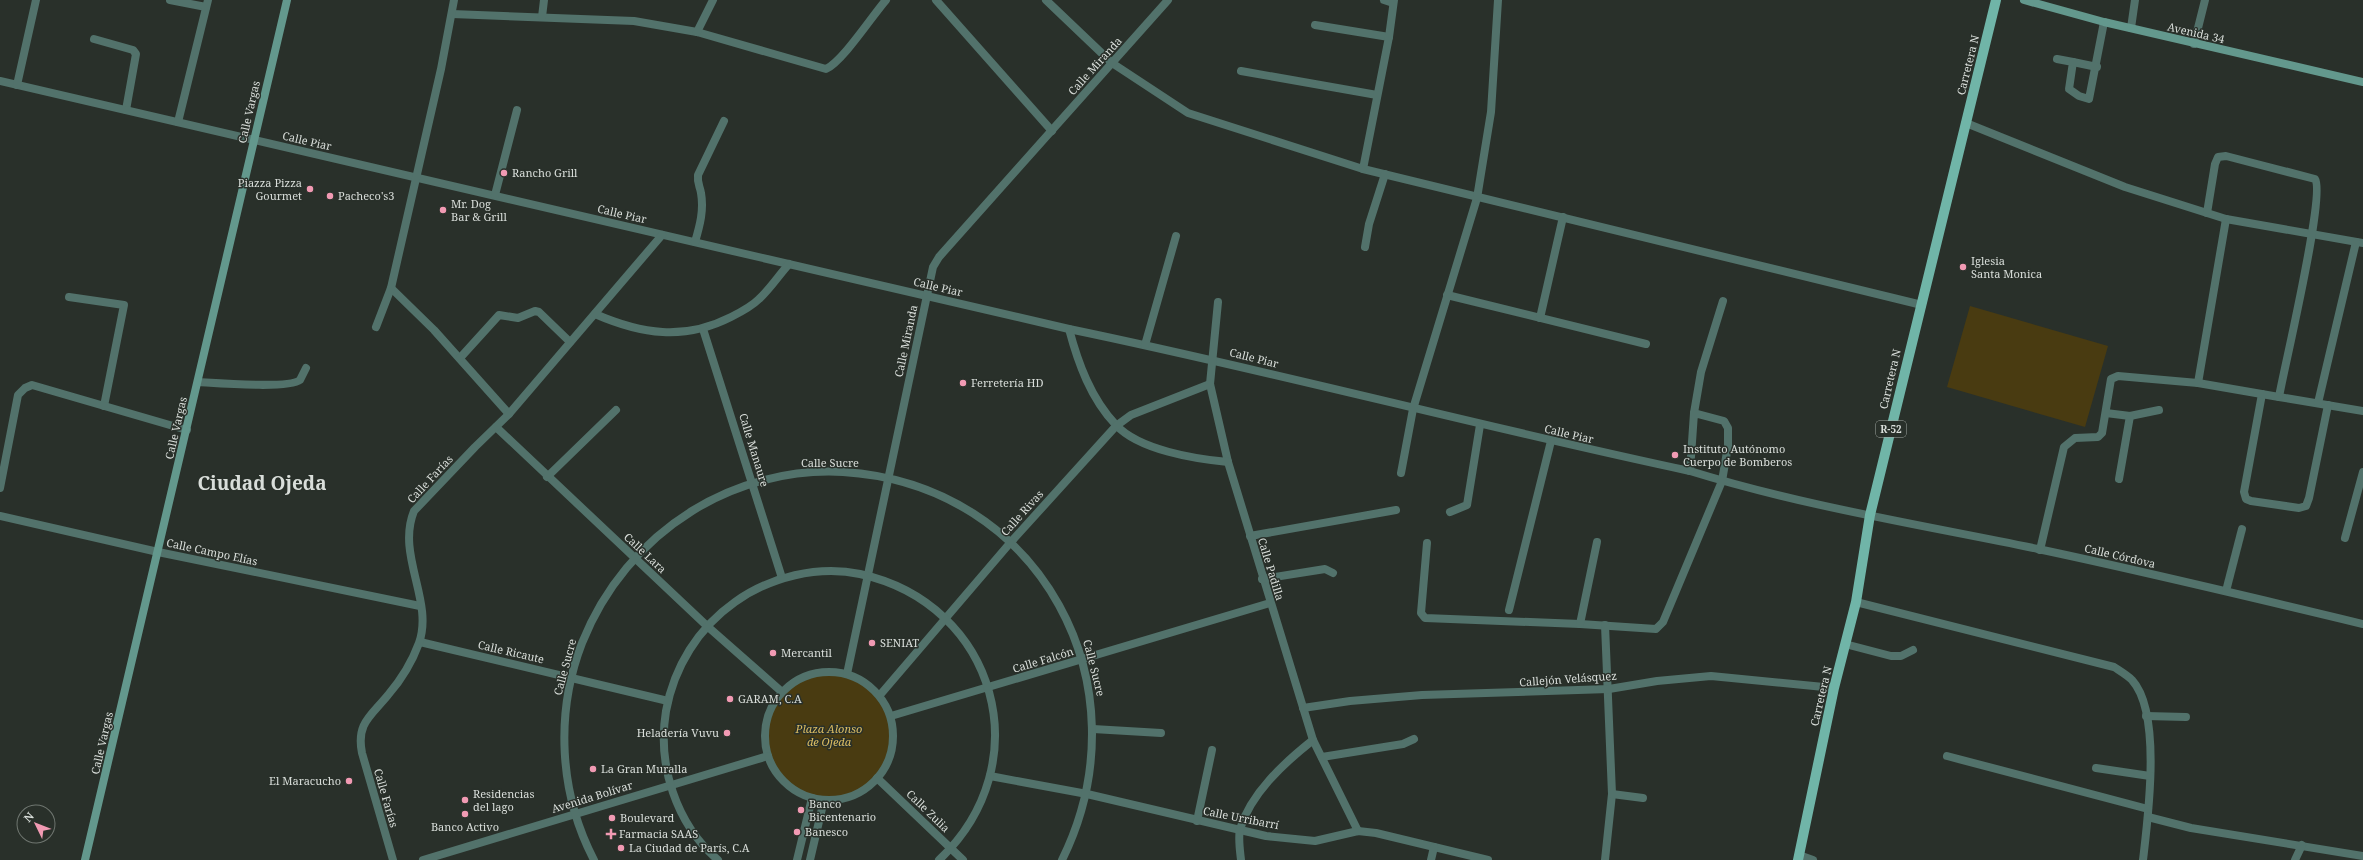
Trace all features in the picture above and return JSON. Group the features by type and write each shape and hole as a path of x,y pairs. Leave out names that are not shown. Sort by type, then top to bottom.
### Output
{"main road":[{"name":"Carretera N","path":"1798,858 1834,688 1856,602 1870,515 1996,0"}],"street":[{"path":"17,84 36,0"},
{"path":"170,0 207,4 178,122"},
{"name":"Calle Vargas","path":"85,860 287,0"},
{"path":"376,326 391,288 454,0"},
{"path":"542,17 544,0"},
{"path":"697,32 713,0"},
{"path":"452,14 634,21 697,32 826,69 832,67 842,56 886,0"},
{"path":"936,0 1052,131"},
{"path":"1046,0 1112,63 1188,113 1363,169 1477,198 1563,216 1922,305"},
{"name":"Calle Miranda","path":"847,674 933,267 939,257 1168,0"},
{"path":"1363,169 1389,37 1394,1 1384,0"},
{"path":"1401,473 1413,409 1477,198 1491,112 1498,0"},
{"path":"2131,28 2134,0"},
{"path":"2194,44 2205,0"},
{"name":"Avenida 34","path":"2030,1 2104,22 2194,44 2363,82"},
{"path":"2073,62 2069,89 2087,99 2091,97 2104,22"},
{"path":"1315,25 1389,37"},
{"path":"94,39 133,50 136,54 126,110"},
{"path":"2057,59 2097,67"},
{"path":"1241,70 1377,95"},
{"name":"Calle Piar","path":"0,81 926,296 1070,329 1213,359 1480,425 1690,471 1722,481 1870,515"},
{"path":"495,195 517,110"},
{"path":"695,242 702,218 701,191 697,184 698,175 724,121"},
{"path":"1966,123 2125,187 2226,219 2359,243 2318,403"},
{"path":"2207,213 2215,164 2218,157 2226,156 2315,179 2318,187 2312,235 2278,397"},
{"path":"1365,247 1369,224 1385,174"},
{"path":"1540,318 1563,216"},
{"path":"2198,383 2226,219"},
{"name":"Calle Farías","path":"393,860 362,753 360,740 367,718 388,695 408,668 420,642 423,621 410,556 408,525 414,512 475,447 509,414 662,235"},
{"path":"1146,345 1176,236"},
{"path":"595,314 638,330 671,333 703,329 745,309 759,299 789,264"},
{"path":"391,288 460,358 509,414"},
{"path":"1447,295 1646,344"},
{"path":"69,297 124,305 104,406"},
{"path":"1690,471 1694,413 1701,372 1722,301"},
{"name":"Calle Padilla","path":"1218,302 1210,384 1228,462 1262,579 1313,740 1358,831"},
{"path":"460,358 499,315 518,318 535,311 539,312 570,342"},
{"name":"Calle Manaure","path":"703,329 782,578"},
{"path":"1070,329 1075,351 1088,382 1116,426 1134,437 1162,450 1182,456 1228,462"},
{"path":"198,382 240,384 291,383 300,380 306,368"},
{"path":"2040,550 2064,447 2075,438 2098,438 2102,433 2111,379 2118,376 2198,383 2363,410"},
{"name":"Calle Rivas","path":"880,695 1010,543 1116,426 1131,415 1210,384"},
{"path":"0,488 18,396 25,388 32,385 187,430"},
{"path":"2262,394 2244,492 2246,499 2251,501 2299,508 2306,506 2309,498 2328,405"},
{"path":"546,477 616,410"},
{"path":"2106,413 2130,416 2159,410"},
{"path":"1427,543 1421,613 1425,618 1580,624 1656,629 1663,622 1722,481 1728,446 1727,423 1694,413"},
{"path":"2119,479 2130,416"},
{"path":"1450,512 1468,505 1480,425"},
{"name":"Calle Lara","path":"496,427 546,477 707,626 782,692"},
{"path":"1509,610 1551,441"},
{"name":"Calle Sucre","path":"594,860 575,814 568,781 564,748 565,714 571,678 579,650 595,614 607,594 634,558 681,518 716,498 753,484 786,476 820,472 854,473 888,478 921,488 953,502 983,521 1010,543 1037,572 1056,599 1068,622 1082,659 1090,694 1093,729 1092,758 1087,794 1072,838 1062,860"},
{"path":"2345,538 2363,472"},
{"path":"1250,536 1396,510"},
{"name":"Calle Córdova","path":"1870,515 2040,550 2226,591 2363,624"},
{"name":"Calle Campo Elías","path":"0,516 158,552 420,606"},
{"path":"2226,591 2242,529"},
{"path":"1580,624 1597,542"},
{"path":"1262,579 1325,569 1333,573"},
{"path":"715,859 687,823 670,784 664,742 668,701 683,660 707,626 740,598 760,587 782,578 822,572 851,572 902,587 918,596 946,618 971,650 988,688 995,732 990,776 976,815 951,849 939,860"},
{"path":"1856,602 2114,667 2132,680 2142,701 2152,742 2148,813 2143,860"},
{"name":"Calle Falcón","path":"891,716 1270,603"},
{"path":"1604,626 1612,794 1605,860"},
{"name":"Calle Ricaute","path":"420,642 668,701"},
{"path":"1846,644 1891,656 1901,656 1913,650"},
{"path":"819,672 847,674 865,682 880,695 891,716 894,738 892,749 884,769 878,778 869,786 848,797 824,800 812,798 802,794 778,775 768,756 765,734 767,722 773,706 782,692 805,676 819,672"},
{"name":"Callejón Velásquez","path":"1303,708 1350,701 1422,695 1608,689 1657,681 1712,676 1834,688"},
{"path":"2146,716 2186,718"},
{"path":"1093,729 1161,733"},
{"path":"1322,757 1403,744 1414,739"},
{"path":"1241,860 1240,831 1250,808 1281,767 1313,740"},
{"path":"1197,821 1212,750"},
{"name":"Avenida Bolívar","path":"423,860 670,784 768,756"},
{"path":"1947,756 2148,813 2191,828 2363,856"},
{"path":"2096,768 2150,776"},
{"name":"Calle Urribarrí","path":"990,776 1087,794 1266,836 1315,841 1358,831 1488,860"},
{"name":"Calle Zulia","path":"878,778 963,860"},
{"path":"1612,794 1643,798"},
{"path":"797,860 812,798"},
{"path":"810,860 824,800"},
{"path":"2295,860 2302,845"},
{"path":"1431,860 1434,848"},
{"path":"1798,858 1813,860"}],"green space":[{"path":"1970,306 2108,346 2085,427 1947,387"},
{"name":"Plaza Alonso de Ojeda","path":"823,672 835,672 854,677 870,686 879,695 888,711 892,724 892,748 888,761 879,777 870,786 848,797 835,800 823,800 804,795 788,786 779,777 768,755 765,742 765,730 770,711 779,695 788,686 810,675"}],"place":[{"name":"Rancho Grill","path":"504,173"},
{"name":"Piazza Pizza Gourmet","path":"310,189"},
{"name":"Pacheco's3","path":"330,196"},
{"name":"Mr. Dog Bar & Grill","path":"443,210"},
{"name":"Iglesia Santa Monica","path":"1963,267"},
{"name":"Ferretería HD","path":"963,383"},
{"name":"Instituto Autónomo Cuerpo de Bomberos","path":"1675,455"},
{"name":"SENIAT","path":"872,643"},
{"name":"Mercantil","path":"773,653"},
{"name":"GARAM, C.A","path":"730,699"},
{"name":"Heladería Vuvu","path":"727,733"},
{"name":"La Gran Muralla","path":"593,769"},
{"name":"El Maracucho","path":"349,781"},
{"name":"Residencias del lago","path":"465,800"},
{"name":"Banco Bicentenario","path":"801,810"},
{"name":"Banco Activo","path":"465,814"},
{"name":"Boulevard","path":"612,818"},
{"name":"Banesco","path":"797,832"},
{"name":"Farmacia SAAS","path":"611,834"},
{"name":"La Ciudad de París, C.A","path":"621,848"}],"district":[{"name":"Ciudad Ojeda","path":"262,483"}]}
